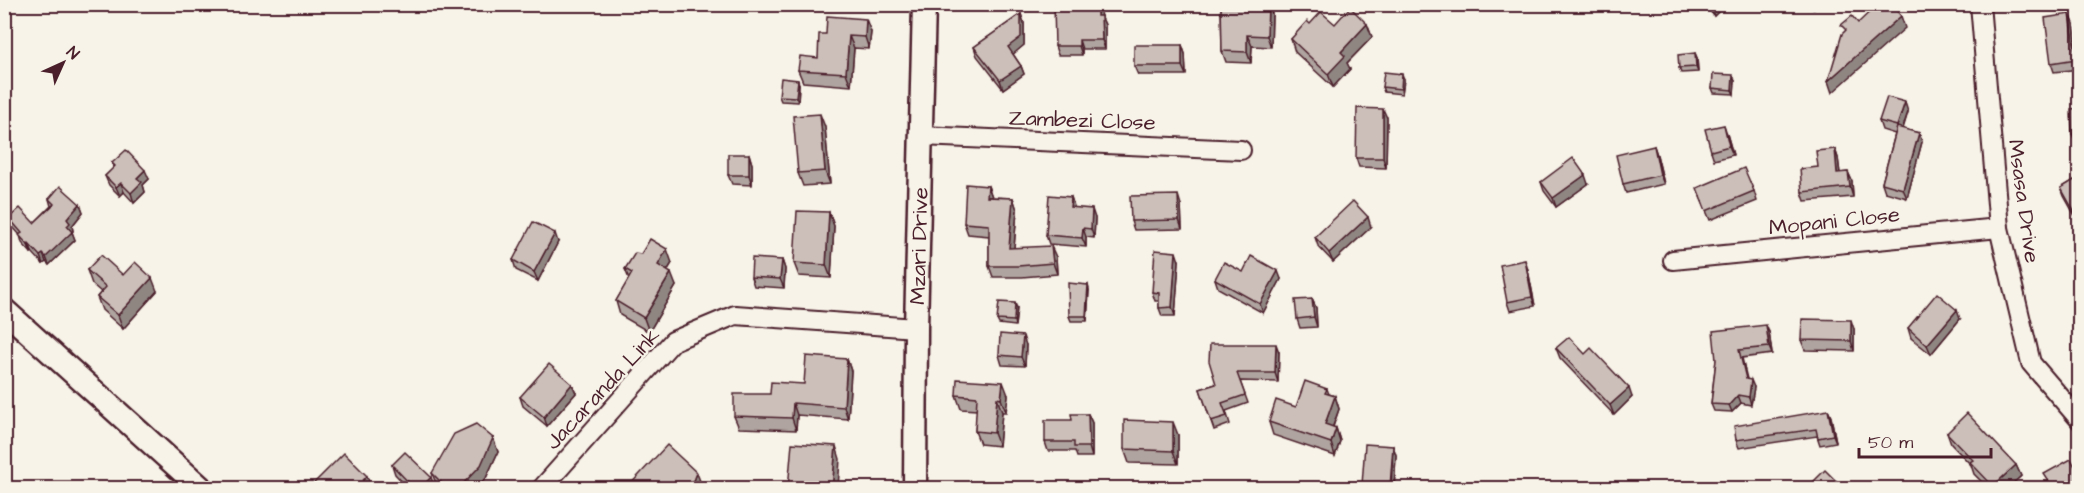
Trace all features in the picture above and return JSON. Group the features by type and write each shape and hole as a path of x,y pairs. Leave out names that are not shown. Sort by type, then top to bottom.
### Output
{"street":[{"name":"Mzari Drive","path":"915,489 916,328 924,4"},
{"name":"Msasa Drive","path":"1980,4 1999,228 2031,363 2079,420"},
{"name":"Zambezi Close","path":"921,136 1241,150"},
{"name":"Mopani Close","path":"1673,260 1999,228"},
{"path":"4,310 201,489"},
{"name":"Jacaranda Link","path":"542,489 673,341 735,315 916,328"}],"building":[{"path":"1054,4 1097,4 1097,16 1101,16 1102,40 1079,40 1079,46 1055,46"},
{"path":"1221,4 1268,4 1267,36 1247,35 1247,52 1222,51"},
{"path":"1878,4 1891,4 1901,16 1828,81 1842,34 1846,30 1841,25 1852,16 1858,23"},
{"path":"1350,7 1367,24 1341,52 1345,56 1328,74 1291,39 1307,21 1310,24 1321,12 1335,24"},
{"path":"1021,14 1021,37 1008,47 1021,66 1000,80 974,47"},
{"path":"2070,14 2076,59 2051,63 2045,18"},
{"path":"827,16 866,19 865,37 849,36 846,73 798,70 800,56 818,58 819,34 826,34"},
{"path":"1134,45 1182,45 1182,66 1134,66"},
{"path":"1695,53 1696,67 1679,68 1678,55"},
{"path":"1384,72 1402,74 1401,89 1382,87"},
{"path":"1713,74 1733,75 1732,90 1712,88"},
{"path":"781,78 798,80 796,97 779,96"},
{"path":"1887,97 1905,102 1897,126 1879,121"},
{"path":"1357,108 1383,109 1383,158 1356,158"},
{"path":"2079,108 2079,134 2072,134 2071,109"},
{"path":"820,114 825,171 798,173 793,116"},
{"path":"1724,125 1729,146 1711,151 1705,129"},
{"path":"1897,127 1919,133 1903,189 1882,183"},
{"path":"1654,146 1660,175 1623,184 1616,155"},
{"path":"1835,149 1837,173 1848,172 1850,187 1802,192 1800,169 1818,167 1816,151"},
{"path":"126,150 145,170 137,178 142,182 131,193 121,183 116,187 105,176 115,166 112,163"},
{"path":"728,154 749,154 749,175 728,175"},
{"path":"1573,158 1585,175 1553,198 1541,182"},
{"path":"1744,168 1754,191 1706,211 1697,188"},
{"path":"2079,177 2079,220 2061,188"},
{"path":"966,184 988,186 987,197 1013,198 1009,248 1051,246 1053,263 989,266 989,225 964,223"},
{"path":"60,186 80,204 67,219 70,223 67,226 72,232 46,257 43,254 40,256 19,235 22,233 9,218 20,208 34,223 54,204 49,199"},
{"path":"1049,195 1071,197 1070,207 1092,209 1091,229 1083,228 1082,238 1046,235"},
{"path":"1178,195 1179,220 1131,221 1130,196"},
{"path":"1353,201 1368,217 1329,253 1315,237"},
{"path":"797,211 829,212 826,265 794,263"},
{"path":"533,222 555,233 534,272 513,260"},
{"path":"650,239 667,249 658,265 671,273 644,318 616,301 632,273 625,269 635,253 641,254"},
{"path":"1155,250 1176,252 1172,307 1159,308 1159,293 1152,292"},
{"path":"101,255 123,275 135,262 152,278 118,315 97,297 106,287 87,270"},
{"path":"1251,256 1278,271 1260,304 1215,279 1224,262 1243,272"},
{"path":"752,258 782,260 780,279 751,277"},
{"path":"1525,260 1532,297 1507,302 1500,265"},
{"path":"1068,283 1088,285 1086,316 1069,316"},
{"path":"1937,293 1957,310 1927,345 1908,328"},
{"path":"1312,299 1314,317 1297,319 1295,300"},
{"path":"999,302 1015,303 1014,321 997,320"},
{"path":"1802,319 1851,320 1851,341 1801,340"},
{"path":"1766,325 1769,347 1739,350 1746,379 1751,380 1749,397 1738,395 1729,405 1711,404 1716,360 1713,331"},
{"path":"1000,334 1023,336 1021,357 999,355"},
{"path":"1569,337 1585,354 1591,348 1629,388 1610,405 1556,348"},
{"path":"1210,344 1276,344 1275,373 1237,373 1245,395 1222,403 1227,416 1211,421 1200,389 1216,384 1209,361"},
{"path":"806,356 847,359 844,407 793,403 792,418 734,416 734,394 770,394 771,382 804,384"},
{"path":"549,364 572,384 544,417 520,397"},
{"path":"957,379 1003,382 1001,399 997,398 994,433 975,431 977,397 956,395"},
{"path":"1305,381 1327,389 1325,393 1335,396 1325,424 1336,428 1331,443 1269,422 1276,400 1296,407"},
{"path":"1828,410 1833,435 1818,438 1816,429 1736,440 1734,426"},
{"path":"1967,413 2016,465 1993,486 1970,462 1973,460 1947,433"},
{"path":"1071,414 1088,414 1089,447 1074,447 1074,442 1045,442 1045,420 1072,420"},
{"path":"1124,420 1173,422 1173,451 1124,449"},
{"path":"476,424 493,438 481,465 458,489 448,489 432,473 454,434"},
{"path":"792,443 836,446 832,489 788,489"},
{"path":"1365,444 1393,446 1390,487 1362,485"},
{"path":"667,445 697,473 693,483 698,489 626,489"},
{"path":"405,452 431,477 420,489 415,489 392,465"},
{"path":"344,453 367,476 355,489 316,489 312,485"},
{"path":"2071,459 2079,474 2079,489 2040,489 2050,483 2044,474"},
{"path":"1825,470 1836,481 1827,489 1820,489 1813,482"}]}
